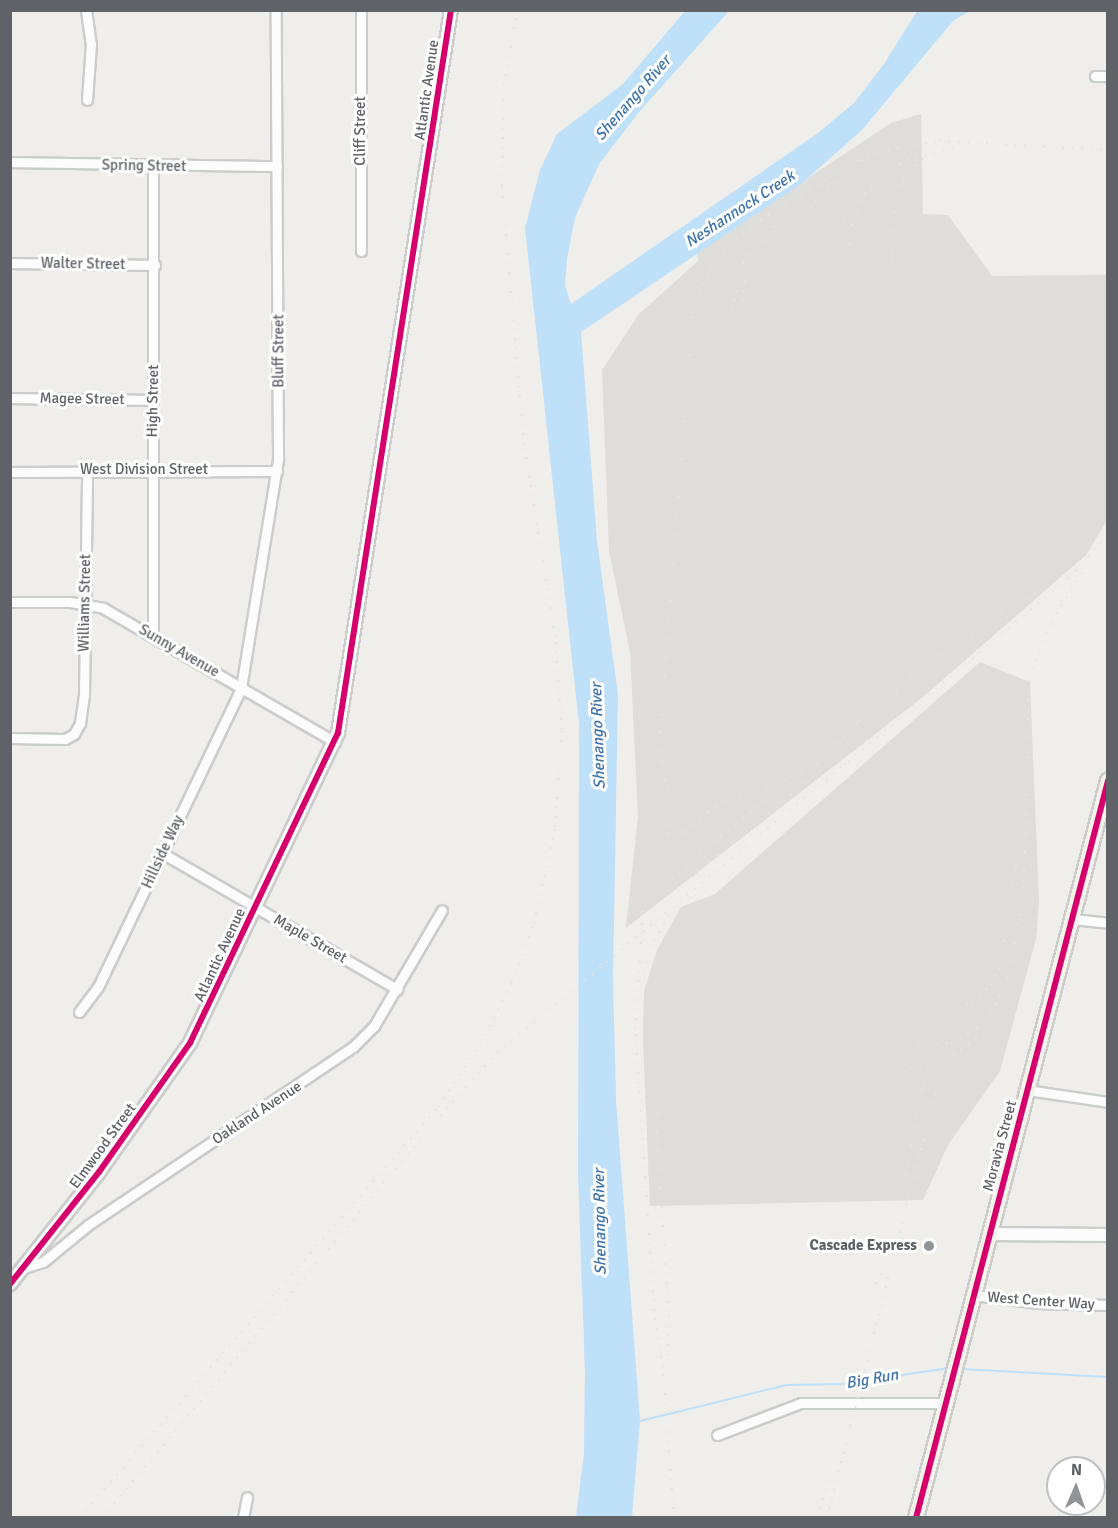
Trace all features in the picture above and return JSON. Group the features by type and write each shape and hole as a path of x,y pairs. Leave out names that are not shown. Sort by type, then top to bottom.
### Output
{"main road":[{"name":"Moravia Street","path":"916,1518 1107,783"}],"street":[{"path":"86,10 91,44 87,100"},
{"name":"Bluff Street","path":"241,688 277,471 276,10"},
{"name":"Cliff Street","path":"361,10 361,251"},
{"name":"Atlantic Avenue","path":"155,1094 190,1043 335,742 353,656 451,10"},
{"path":"1095,76 1107,76"},
{"name":"Spring Street","path":"10,162 153,166 277,166"},
{"name":"High Street","path":"153,166 155,266 152,470 153,635"},
{"name":"Walter Street","path":"10,263 155,266"},
{"name":"Magee Street","path":"10,398 153,400"},
{"name":"Williams Street","path":"10,738 65,739 74,734 84,695 87,470"},
{"name":"West Division Street","path":"10,472 277,471"},
{"name":"Sunny Avenue","path":"10,602 84,603 153,635 335,742"},
{"name":"Hillside Way","path":"79,1012 98,987 241,688"},
{"name":"Maple Street","path":"162,853 396,989"},
{"name":"Oakland Avenue","path":"24,1268 43,1263 88,1225 353,1047 374,1026 442,910"},
{"path":"1072,919 1107,922"},
{"path":"1027,1089 1107,1102"},
{"name":"Elmwood Street","path":"10,1284 155,1094"},
{"path":"990,1234 1107,1235"},
{"name":"West Center Way","path":"974,1295 1039,1303 1107,1305"},
{"path":"717,1435 801,1403 946,1403"},
{"path":"243,1518 248,1497"}],"shaded area":[{"path":"921,114 923,214 948,215 992,276 1107,275 1107,520 1086,555 923,697 626,928 638,816 630,652 609,551 602,370 639,314 698,261 697,252 891,123"},
{"path":"980,662 1030,682 1039,902 1036,939 1000,1071 948,1145 923,1200 650,1206 643,1041 644,991 657,950 681,907 715,894"}],"water":[{"path":"685,11 729,11 640,111 599,164 575,218 567,259 565,285 571,304 818,133 854,103 884,64 917,11 970,11 953,21 862,130 801,184 581,332 597,541 618,694 613,980 616,1100 640,1421 632,1517 576,1517 584,1453 585,1372 578,1176 579,724 525,228 540,170 557,134 623,84"}],"waterway":[{"name":"Big Run","path":"640,1421 787,1385 841,1384 949,1368"},
{"name":"Big Run","path":"961,1369 1108,1377"}],"railway":[{"path":"79,1518 438,1107 485,1035 512,982 534,923 555,827 562,729 555,637 524,444 502,186 504,85 517,10"},
{"path":"888,150 939,141 1108,150"},
{"path":"892,260 894,203 903,180 925,156 955,146"},
{"path":"674,1518 663,1367 655,1320 635,1029 643,912 667,844 672,818 662,761 661,725 693,311 710,267 752,225 859,160 895,147"},
{"path":"848,254 853,219 864,194 890,168 924,152"},
{"path":"794,230 814,202 843,177"},
{"path":"824,253 854,206"},
{"path":"732,310 743,263 789,210"},
{"path":"741,311 747,269"},
{"path":"440,1116 497,1053 1069,578 1101,542"},
{"path":"918,1045 951,1043 977,1029 991,1013 1010,972 1024,881 1029,678 1051,622 1083,571"},
{"path":"1006,618 1040,589"},
{"path":"971,638 1009,607"},
{"path":"667,857 685,832 708,811 739,795 793,778 817,764 859,721 975,626"},
{"path":"695,874 822,769"},
{"path":"679,874 720,836 787,785"},
{"path":"940,1015 972,1003 991,985 999,970 1017,857"},
{"path":"643,972 654,941 671,913"},
{"path":"910,1068 945,1061 979,1036"},
{"path":"904,1184 924,1078"},
{"path":"827,1518 939,1078"},
{"path":"659,1103 656,1121 669,1316 667,1360"},
{"path":"102,1518 421,1139"},
{"path":"872,1292 884,1268"},
{"path":"818,1518 829,1474"}],"cycle path":[{"path":"10,1284 99,1172 190,1043 338,733 451,10"},
{"path":"916,1518 1108,781"}],"place":[{"name":"Cascade Express","path":"929,1246"}],"water label":[{"name":"Shenango River","path":"633,98"},
{"name":"Neshannock Creek","path":"740,209"},
{"name":"Shenango River","path":"598,736"},
{"name":"Shenango River","path":"600,1222"}]}
